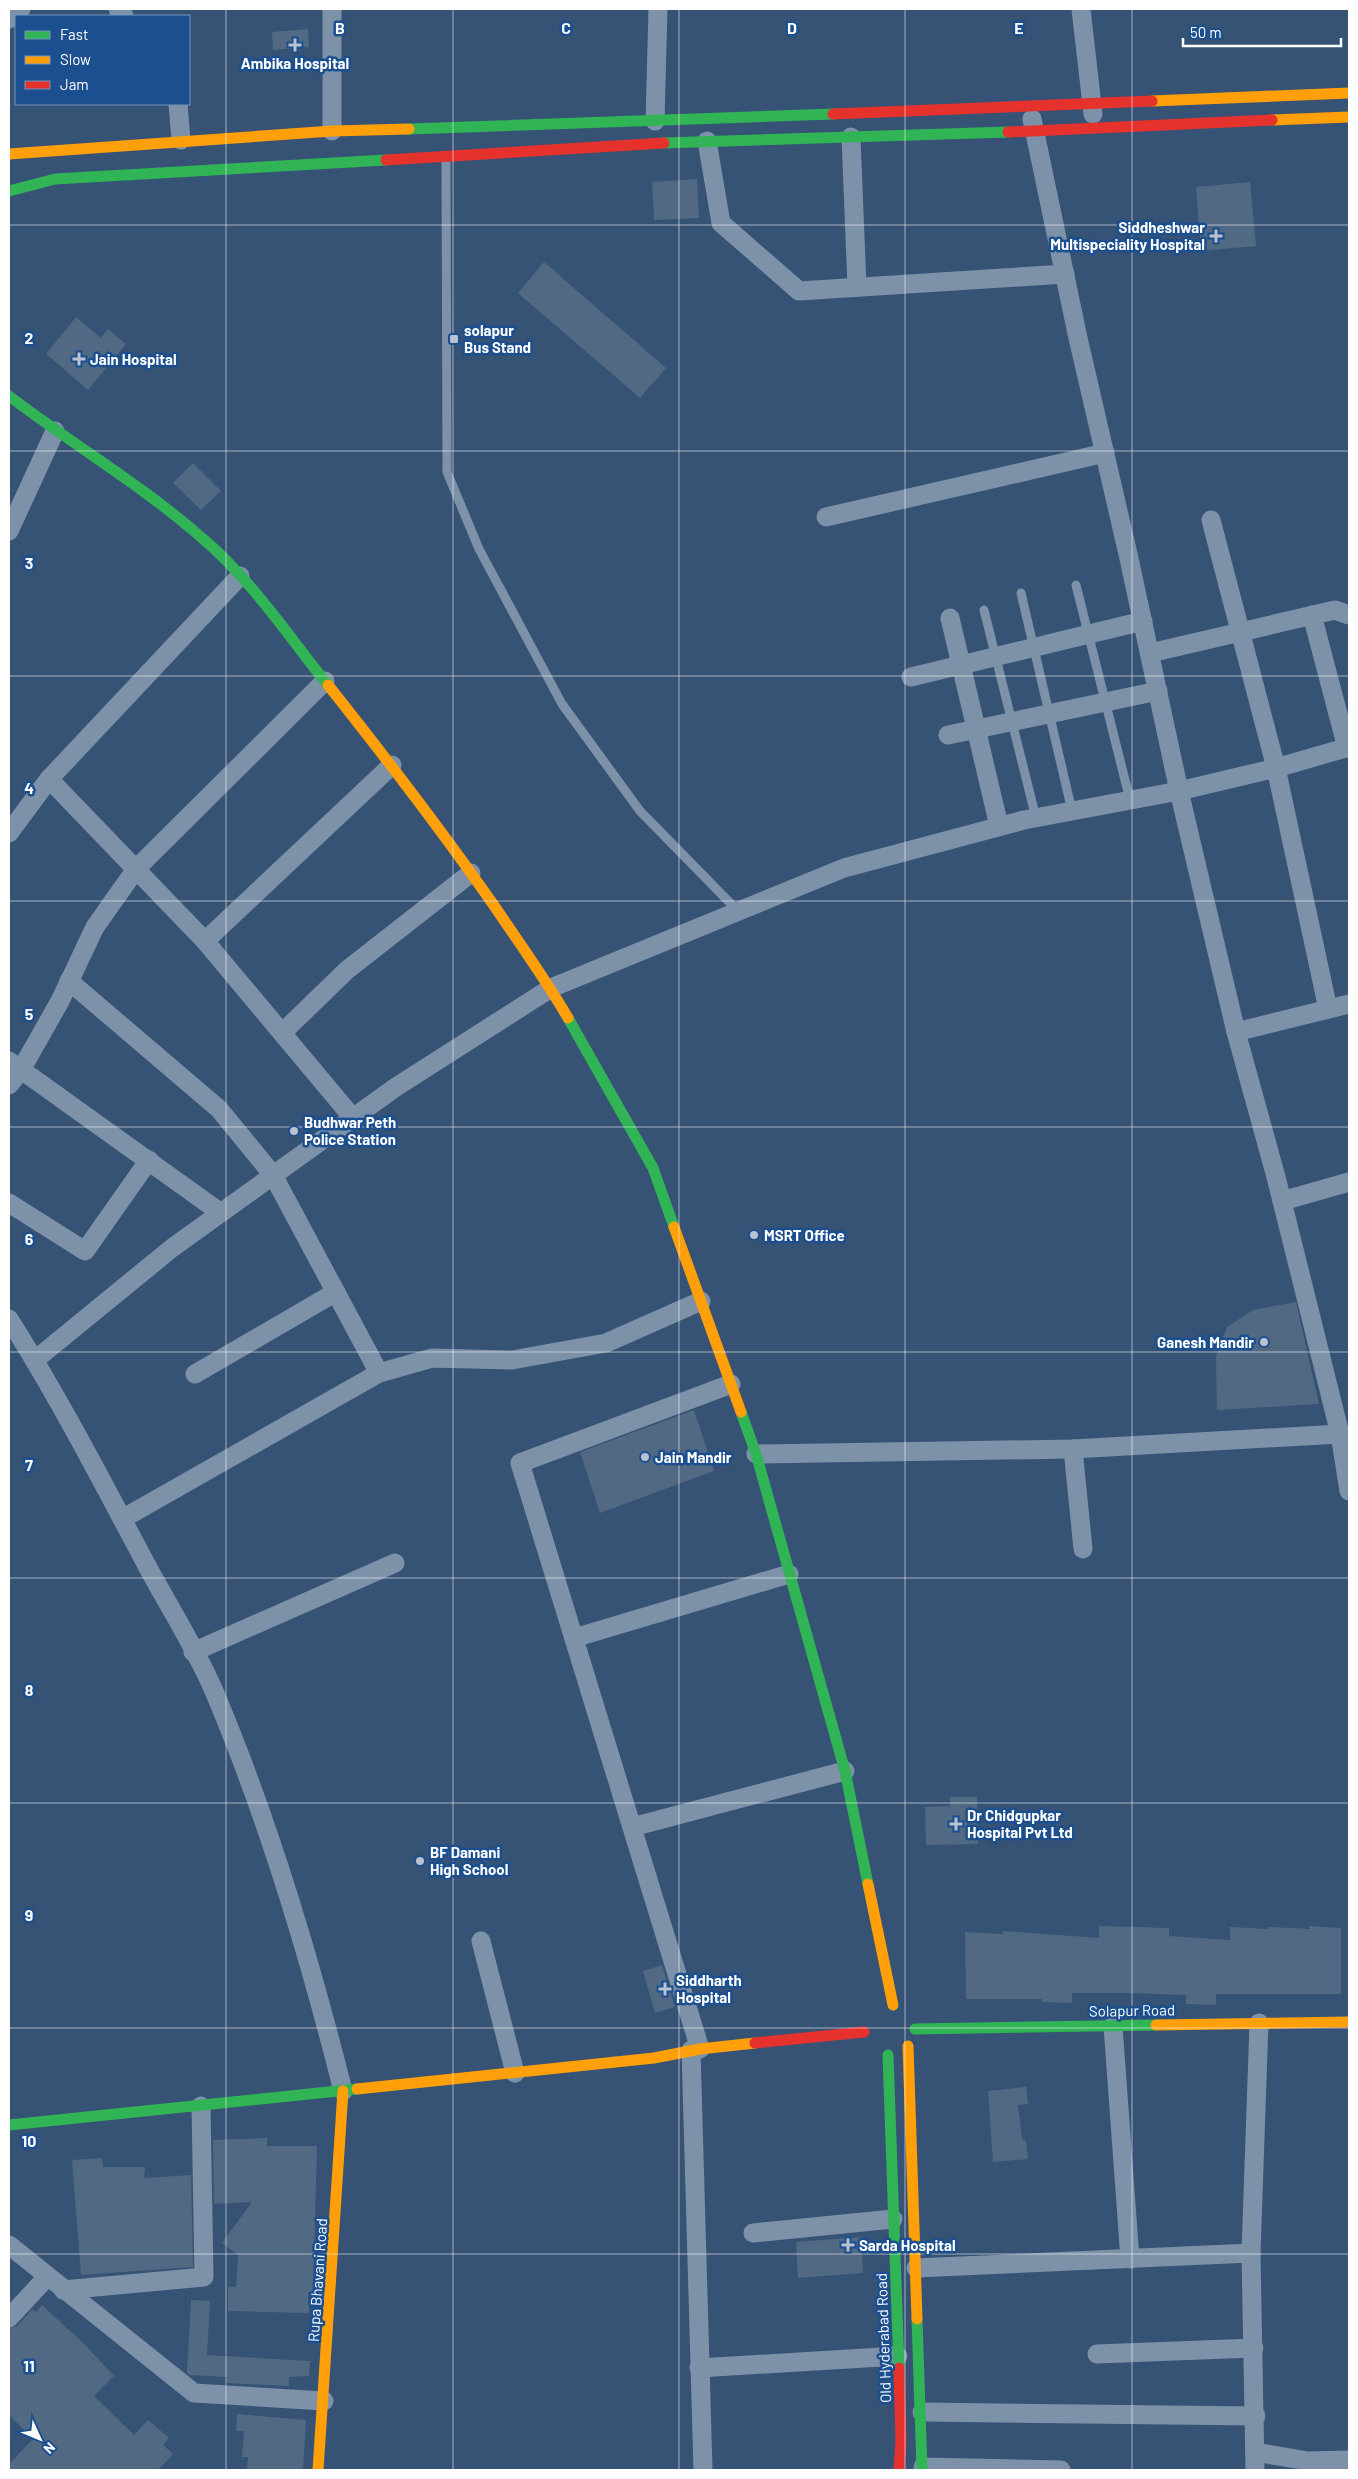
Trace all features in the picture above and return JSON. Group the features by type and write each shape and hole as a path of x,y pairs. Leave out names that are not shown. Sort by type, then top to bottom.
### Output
{"main road":[{"path":"9,154 43,153 181,140 332,131 655,122 1349,93"},
{"path":"9,191 29,184 55,179 446,155 707,141 1033,131 1349,117"},
{"path":"9,396 55,431 99,459 203,538 240,576 392,766 471,873 551,988 653,1168 756,1454 845,1771 893,2006"},
{"name":"Solapur Road","path":"908,2046 914,2024 1113,2026 1349,2022"},
{"path":"9,2125 654,2058 695,2049 864,2027 868,2044"},
{"path":"908,2046 922,2412 922,2469"},
{"name":"Old Hyderabad Road","path":"899,2470 901,2441 894,2219 883,2054 899,2053 908,2046"},
{"name":"Rupa Bhavani Road","path":"318,2470 343,2091"}],"street":[{"path":"9,19 22,9"},
{"path":"332,9 332,131"},
{"path":"655,122 658,9"},
{"path":"1081,9 1095,128"},
{"path":"178,105 181,140"},
{"path":"1031,106 1033,131 1143,621 1179,791 1236,1032 1282,1201 1340,1434 1349,1491"},
{"path":"851,137 857,287"},
{"path":"707,141 722,223 799,291 1065,274"},
{"path":"9,532 55,431"},
{"path":"826,517 1105,453"},
{"path":"1211,520 1276,768 1328,1009"},
{"path":"9,833 49,779 240,576"},
{"path":"1150,653 1335,610 1349,615"},
{"path":"35,1360 172,1248 221,1212 396,1086 551,988 844,868 999,826 1179,791 1276,768 1348,748 1312,615"},
{"path":"950,618 999,826"},
{"path":"910,677 1143,621"},
{"path":"9,1084 15,1066 69,981 95,927 136,869 325,681"},
{"path":"948,736 1158,691"},
{"path":"205,941 392,766"},
{"path":"49,779 205,941 353,1118"},
{"path":"282,1033 347,970 471,873"},
{"path":"69,981 219,1108 273,1175 379,1373"},
{"path":"1236,1032 1349,1004"},
{"path":"15,1066 221,1212"},
{"path":"9,1202 85,1251 149,1160"},
{"path":"1282,1201 1349,1182"},
{"path":"195,1374 336,1292"},
{"path":"122,1519 379,1373 432,1358 512,1360 606,1343 701,1300"},
{"path":"9,1319 35,1360 213,1689 258,1805 285,1882 312,1972 343,2091"},
{"path":"703,2470 699,2368 695,2049 632,1827 520,1463 731,1384"},
{"path":"756,1454 1073,1449 1340,1434"},
{"path":"1073,1449 1083,1549"},
{"path":"193,1652 394,1563"},
{"path":"574,1638 789,1574"},
{"path":"632,1827 845,1771"},
{"path":"481,1941 515,2073"},
{"path":"1259,2023 1252,2253 1256,2416 1255,2461 1308,2462 1349,2460"},
{"path":"1113,2026 1130,2259"},
{"path":"63,2290 204,2277 201,2106"},
{"path":"752,2233 894,2219"},
{"path":"9,2245 194,2393 324,2400"},
{"path":"916,2268 1252,2253"},
{"path":"9,2318 47,2277"},
{"path":"1097,2354 1254,2348"},
{"path":"699,2368 898,2356"},
{"path":"922,2412 1256,2416"},
{"path":"922,2469 1061,2470"}],"lane":[{"path":"446,155 447,472 479,549 562,704 640,811 738,911"},
{"path":"1076,585 1130,800"},
{"path":"1021,593 1072,811"},
{"path":"984,610 1036,818"}],"building":[{"path":"308,29 309,47 273,50 272,32"},
{"path":"697,179 699,218 654,220 652,182"},
{"name":"Siddheshwar Multispeciality Hospital","path":"1250,182 1256,246 1201,251 1196,187"},
{"path":"544,262 666,368 640,398 518,293"},
{"path":"76,317 101,338 108,329 126,344 88,390 46,354"},
{"path":"193,463 221,491 201,510 173,483"},
{"name":"Ganesh Mandir","path":"1296,1302 1319,1404 1217,1410 1216,1357 1227,1327 1253,1310"},
{"name":"Jain Mandir","path":"694,1410 714,1471 600,1513 580,1452"},
{"path":"950,1797 977,1797 978,1844 926,1845 925,1807 950,1806"},
{"path":"1099,1926 1169,1928 1169,1936 1230,1940 1230,1927 1310,1929 1309,1926 1341,1928 1341,1994 1216,1994 1216,2005 1186,2004 1186,1995 1130,1993 1072,1993 1072,2003 1042,2002 1042,1999 966,1999 965,1932 1003,1934 1003,1931 1099,1938"},
{"path":"662,1965 675,2007 655,2013 643,1971"},
{"path":"1026,2087 1028,2104 1018,2105 1022,2139 1026,2141 1028,2159 993,2162 988,2091"},
{"path":"267,2138 267,2146 317,2146 313,2292 308,2292 309,2313 228,2311 228,2287 236,2287 238,2255 222,2243 252,2202 214,2204 213,2140"},
{"path":"102,2158 103,2167 145,2167 144,2178 191,2175 193,2267 81,2275 72,2160"},
{"path":"861,2237 863,2273 798,2278 796,2242"},
{"path":"191,2300 210,2301 207,2355 310,2361 309,2376 289,2377 289,2386 227,2383 227,2377 190,2375 187,2373"},
{"path":"42,2305 83,2343 114,2376 94,2396 134,2435 148,2420 169,2438 163,2445 173,2454 158,2470 9,2470 9,2464 33,2439 9,2415 9,2329 17,2326 33,2309 36,2312"},
{"path":"237,2414 306,2420 303,2470 247,2470 248,2457 242,2457 244,2431 236,2431"}],"traffic: fast":[{"path":"409,129 833,114"},
{"path":"664,143 1008,132"},
{"path":"9,191 55,179 386,160"},
{"path":"9,396 131,482 220,554 253,589 328,685"},
{"path":"568,1018 653,1168 674,1227"},
{"path":"741,1412 756,1454 845,1771 868,1884"},
{"path":"915,2029 1156,2025"},
{"path":"888,2055 899,2368"},
{"path":"9,2125 357,2089"},
{"path":"917,2319 922,2470"}],"traffic: slow":[{"path":"1152,101 1349,93"},
{"path":"1272,120 1349,117"},
{"path":"9,154 332,131 409,129"},
{"path":"328,685 475,879 533,962 568,1018"},
{"path":"674,1227 741,1412"},
{"path":"868,1884 893,2005"},
{"path":"1156,2025 1349,2022"},
{"path":"357,2089 654,2058 700,2049 755,2043"},
{"path":"908,2046 917,2319"},
{"path":"318,2470 343,2091"}],"traffic: jam":[{"path":"833,114 1152,101"},
{"path":"1008,132 1272,120"},
{"path":"386,160 664,143"},
{"path":"755,2043 864,2032"},
{"path":"899,2368 901,2441 899,2470"}],"place":[{"name":"Ambika Hospital","path":"295,45"},
{"name":"Siddheshwar Multispeciality Hospital","path":"1216,236"},
{"name":"solapur Bus Stand","path":"454,339"},
{"name":"Jain Hospital","path":"79,359"},
{"name":"Budhwar Peth Police Station","path":"294,1131"},
{"name":"MSRT Office","path":"754,1235"},
{"name":"Ganesh Mandir","path":"1264,1342"},
{"name":"Jain Mandir","path":"645,1457"},
{"name":"Dr Chidgupkar Hospital Pvt Ltd","path":"956,1824"},
{"name":"BF Damani High School","path":"420,1861"},
{"name":"Siddharth Hospital","path":"665,1989"},
{"name":"Sarda Hospital","path":"848,2245"}]}
